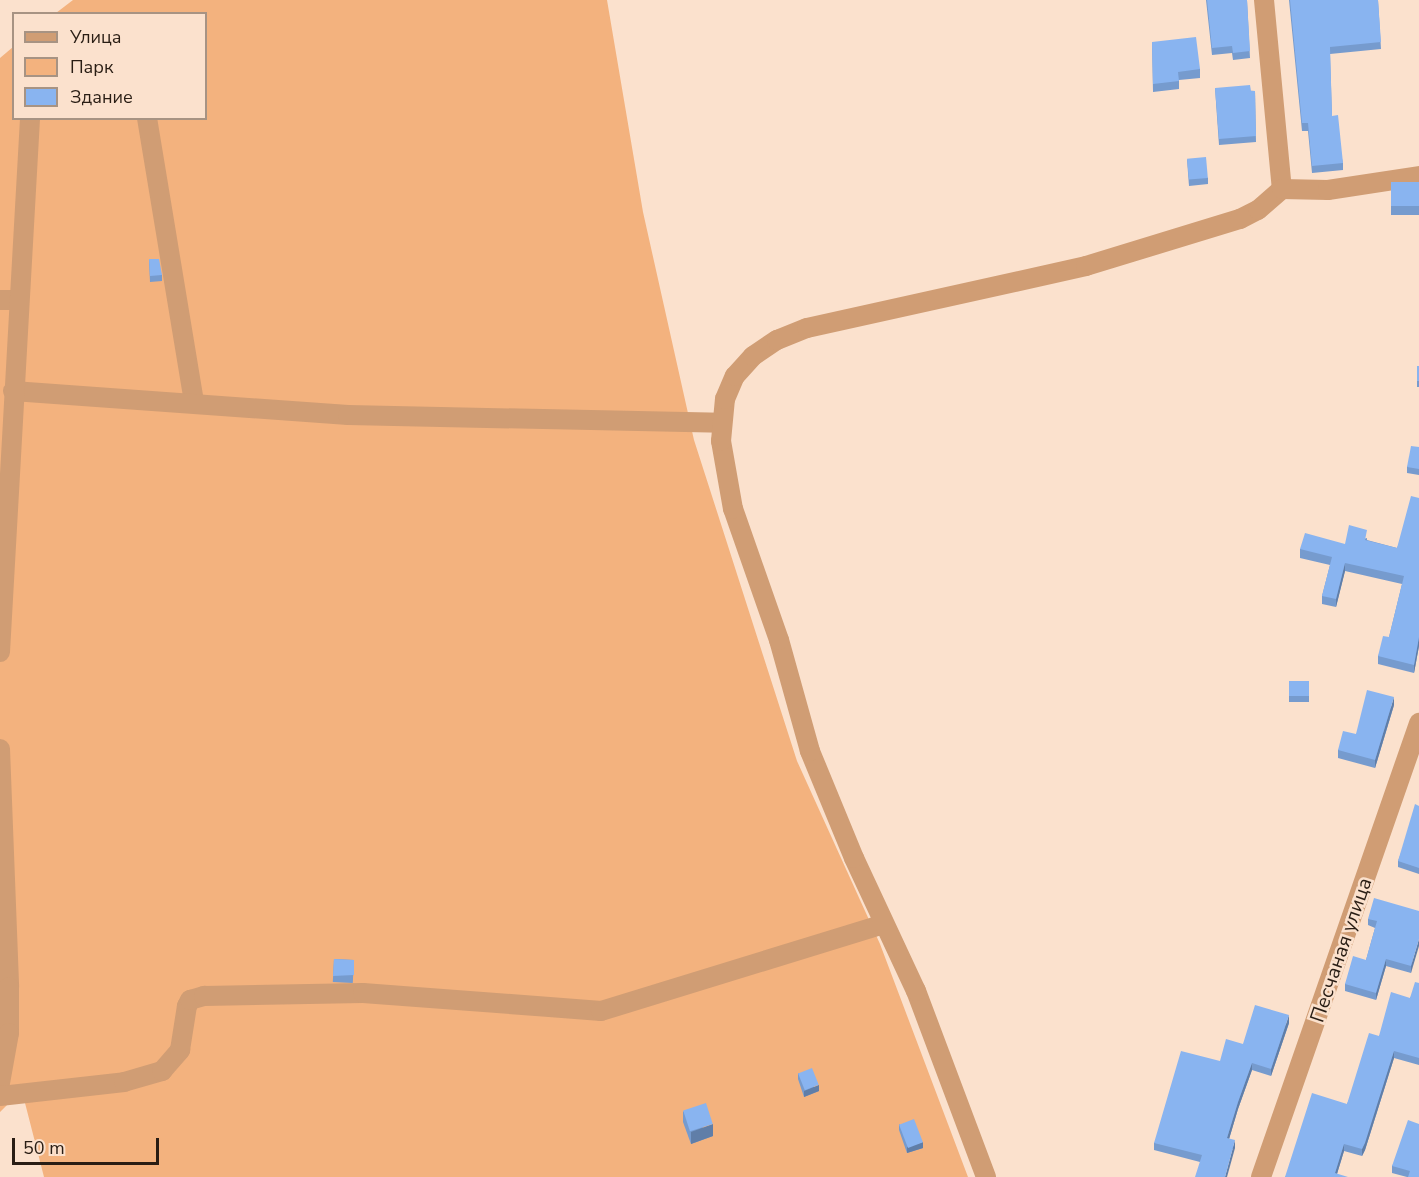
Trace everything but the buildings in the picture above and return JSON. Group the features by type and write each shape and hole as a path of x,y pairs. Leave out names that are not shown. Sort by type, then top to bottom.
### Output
{"street":[{"path":"1264,0 1282,189"},
{"path":"0,652 14,391 9,300 30,120"},
{"path":"147,120 194,404"},
{"path":"986,1177 916,991 884,924 810,751 779,640 733,509 721,423 725,399 735,376 753,356 777,340 837,321 1086,266 1240,219 1258,210 1282,189 1328,190 1419,176"},
{"path":"14,391 391,416 721,423"},
{"name":"Песчаная улица","path":"1261,1177 1419,723"},
{"path":"0,749 9,987 9,1033 0,1083"},
{"path":"0,1096 124,1082 162,1071 180,1050 186,1006 190,1000 204,996 363,993 601,1011 884,924"}],"green space":[{"path":"73,0 607,0 643,212 694,440 797,761 880,944 968,1177 44,1177 25,1103 9,1103 0,1112 0,58 12,48 12,120 207,120 207,12 57,12"}]}
